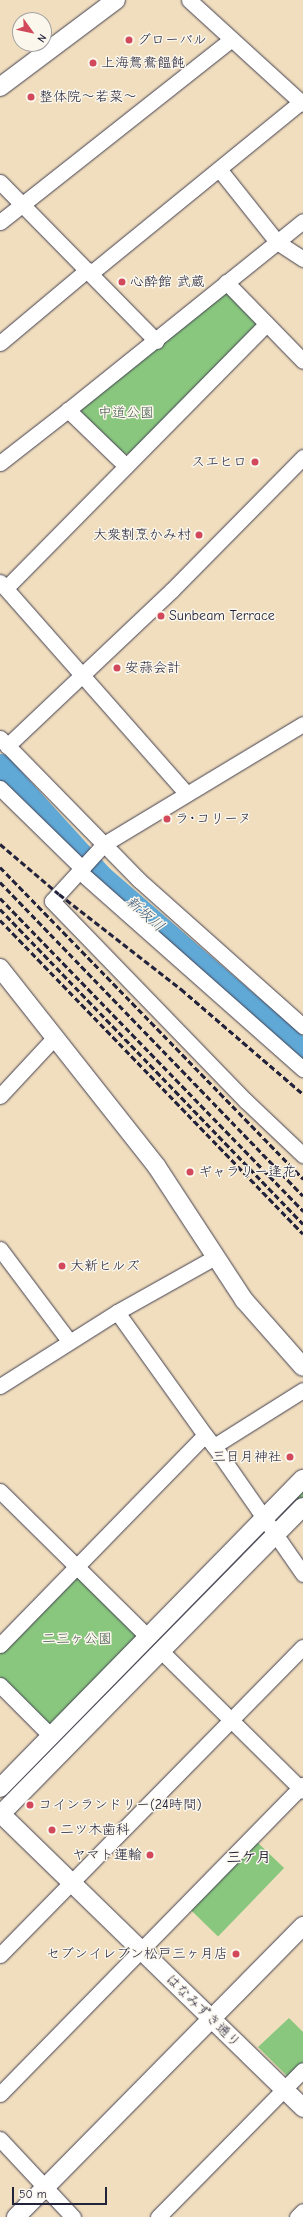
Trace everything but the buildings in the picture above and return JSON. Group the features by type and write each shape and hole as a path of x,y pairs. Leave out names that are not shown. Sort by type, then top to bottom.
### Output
{"street":[{"path":"0,87 116,0"},
{"path":"0,343 302,103 189,0"},
{"path":"0,222 232,39"},
{"path":"219,169 277,242 303,258"},
{"path":"0,182 156,341"},
{"path":"0,463 156,341 226,282 303,221"},
{"path":"226,282 303,361"},
{"path":"186,794 3,585 126,466 266,324"},
{"path":"68,410 126,466"},
{"path":"303,457 172,590 82,674 4,742 102,847 172,911 303,1026"},
{"path":"302,726 186,794 102,847 52,901 246,1101 303,1155"},
{"path":"0,788 80,869 303,1069"},
{"path":"0,968 157,1167 215,1257 249,1306 303,1367"},
{"path":"0,1096 54,1038"},
{"path":"0,1249 69,1341"},
{"path":"0,1386 117,1312 215,1257"},
{"path":"117,1312 303,1574"},
{"path":"0,1645 77,1567 209,1440 303,1390"},
{"path":"0,1788 303,1479"},
{"path":"0,1492 148,1637"},
{"path":"0,1814 303,1507"},
{"path":"0,1955 232,1721 303,1647"},
{"path":"0,2094 302,1788 161,1651"},
{"path":"0,1685 51,1736"},
{"name":"はなみずき通り","path":"0,1814 73,1882 303,2108"},
{"path":"16,2217 303,1926"},
{"path":"158,2217 303,2070"},
{"path":"0,2139 73,2217"},
{"path":"297,2217 303,2211"}],"green space":[{"name":"中道公園","path":"223,293 230,294 255,319 256,327 130,454 120,453 81,415 82,405"},
{"path":"303,1484 303,1501 284,1517 281,1516 278,1513"},
{"name":"二三ヶ公園","path":"77,1576 141,1639 50,1727 0,1677 0,1652"},
{"path":"256,1841 284,1868 218,1936 190,1909"},
{"path":"289,2018 303,2032 303,2062 288,2077 258,2047"}],"waterway":[{"name":"新坂川","path":"0,765 102,877 303,1051"}],"railway":[{"path":"0,844 59,894 181,989 303,1094"},
{"path":"0,867 303,1179"},
{"path":"0,882 303,1196"},
{"path":"0,898 303,1211"},
{"path":"0,909 303,1224"},
{"path":"0,920 303,1234"}],"place":[{"name":"グローバル","path":"129,40"},
{"name":"上海鴛鴦饂飩","path":"93,63"},
{"name":"整体院〜若菜〜","path":"31,97"},
{"name":"心酔館 武蔵","path":"122,282"},
{"name":"スエヒロ","path":"255,462"},
{"name":"大衆割烹かみ村","path":"199,535"},
{"name":"Sunbeam Terrace","path":"161,616"},
{"name":"安蒜会計","path":"117,668"},
{"name":"ラ･コリーヌ","path":"167,819"},
{"name":"ギャラリー逢花","path":"190,1172"},
{"name":"大新ヒルズ","path":"62,1266"},
{"name":"三日月神社","path":"290,1457"},
{"name":"コインランドリー(24時間)","path":"30,1805"},
{"name":"二ツ木歯科","path":"52,1830"},
{"name":"ヤマト運輸","path":"150,1855"},
{"name":"セブンイレブン松戸三ヶ月店","path":"236,1954"}],"district":[{"name":"三ケ月","path":"249,1858"}]}
